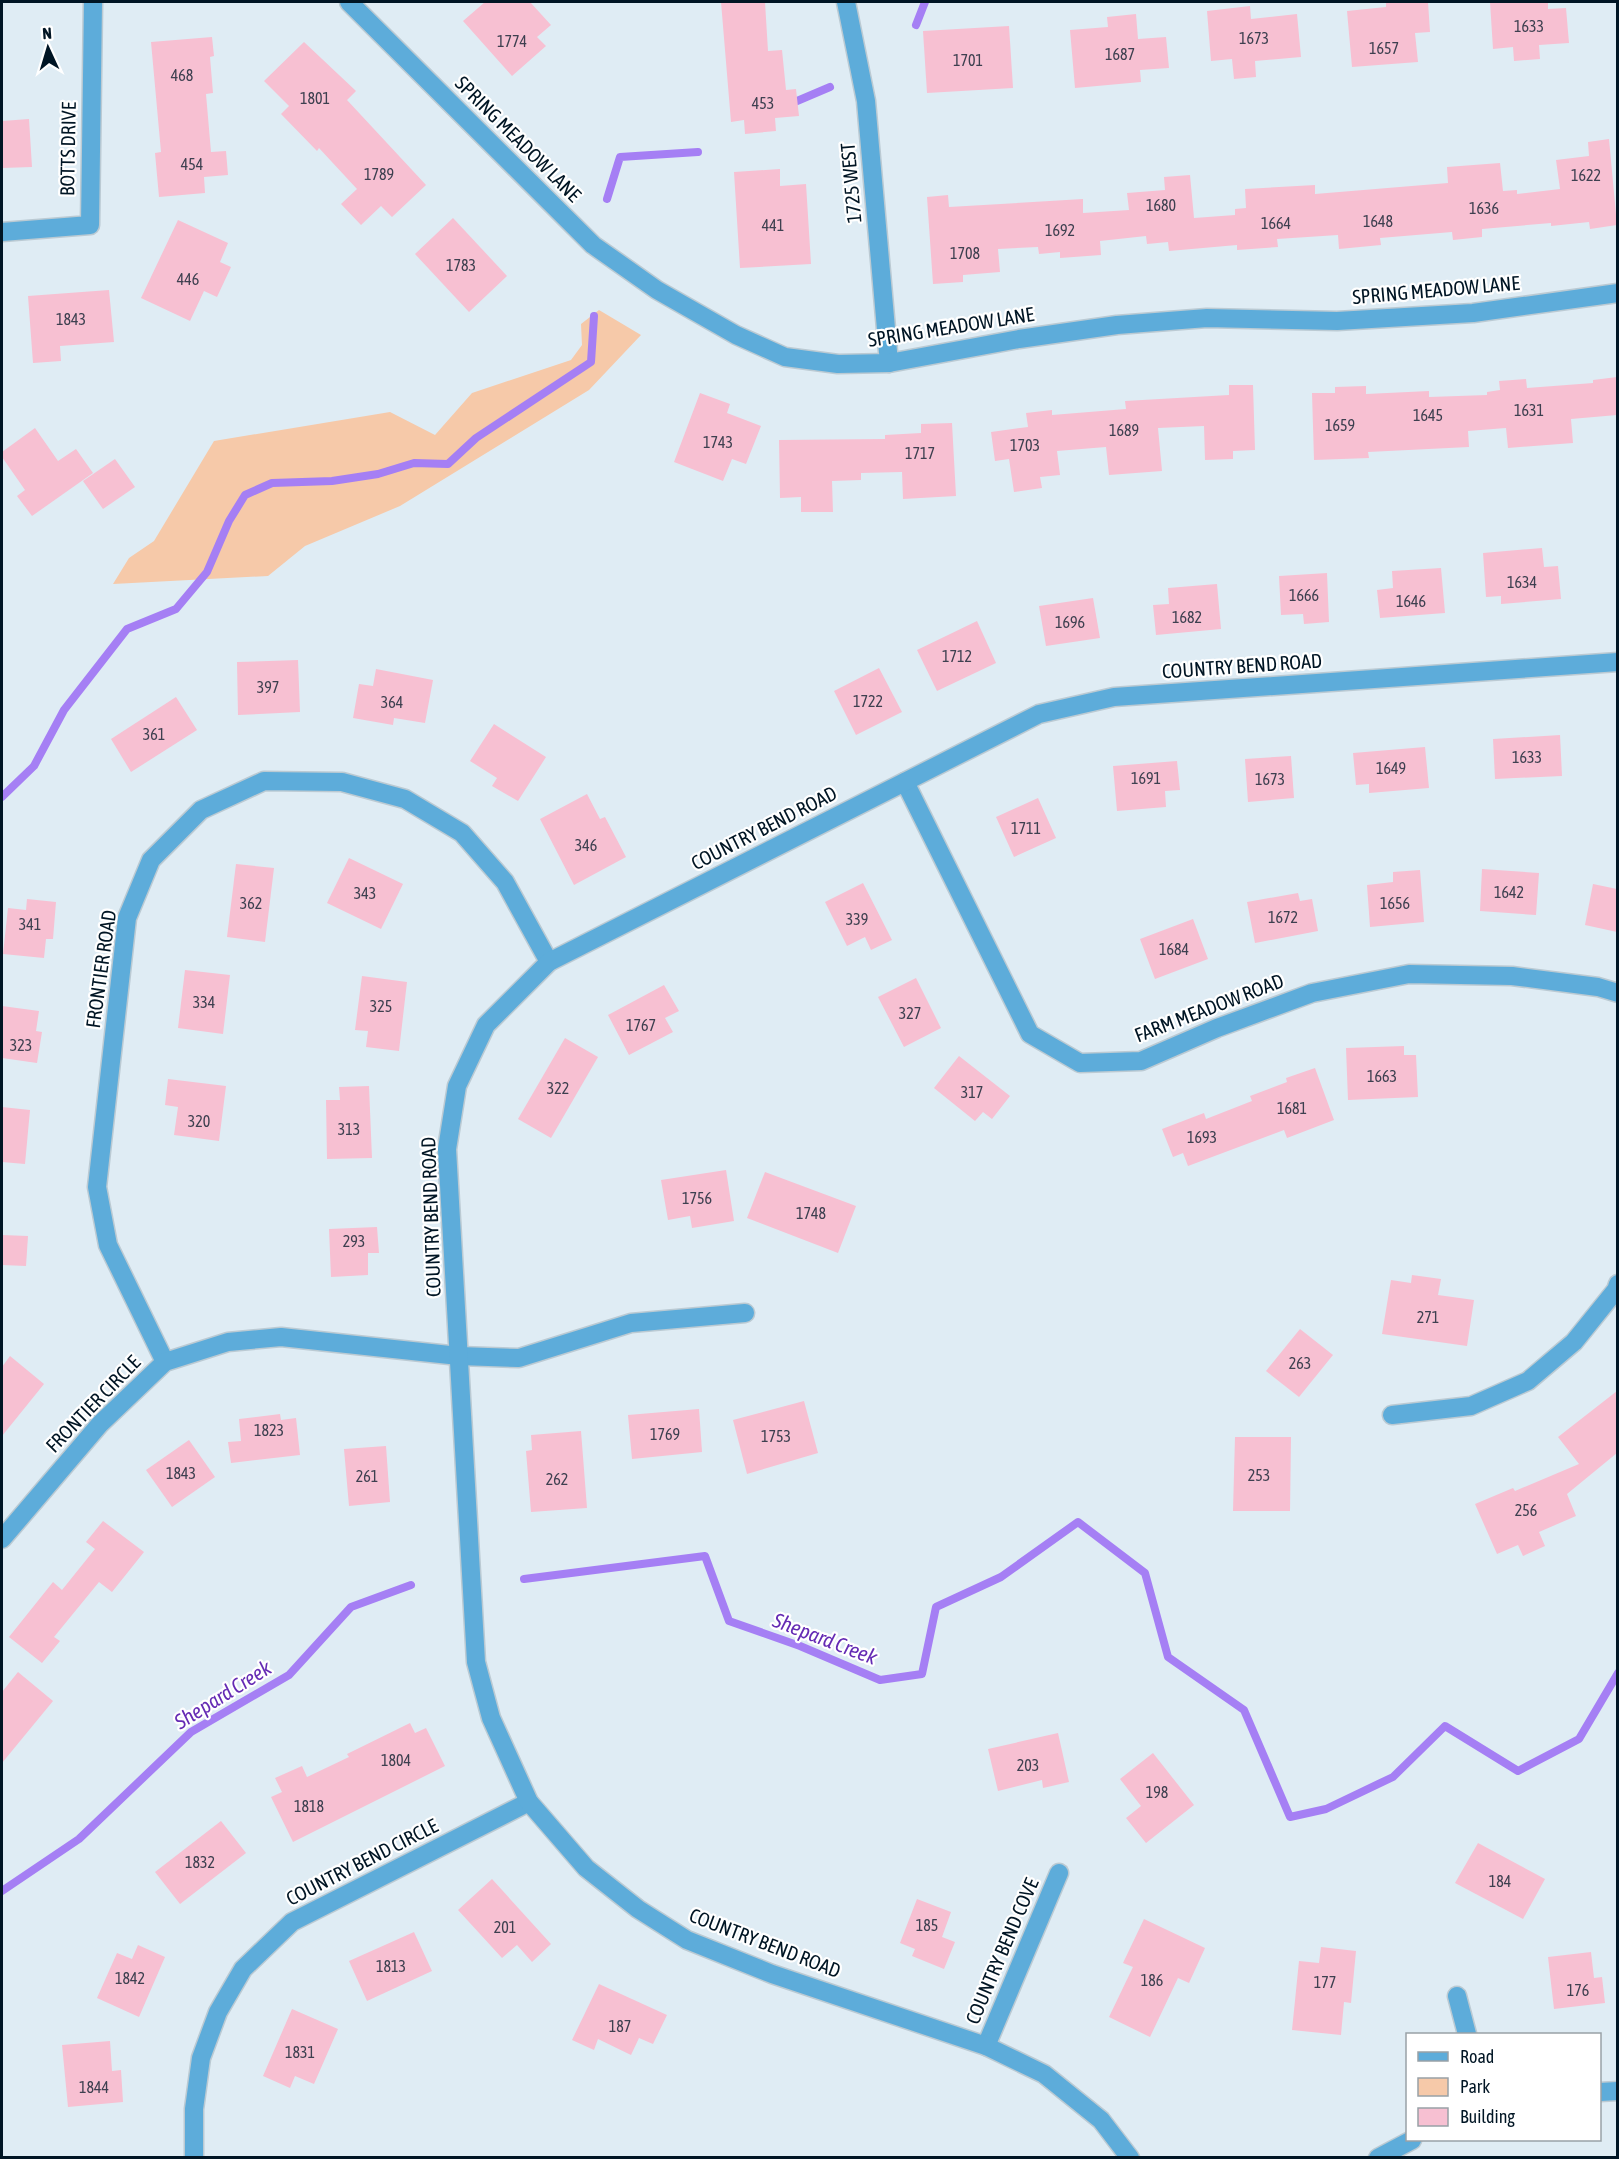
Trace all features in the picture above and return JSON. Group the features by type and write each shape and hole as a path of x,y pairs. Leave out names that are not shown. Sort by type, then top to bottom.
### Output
{"street":[{"name":"BOTTS DRIVE","path":"2,232 90,225 93,2"},
{"name":"SPRING MEADOW LANE","path":"349,2 593,245 657,290 736,335 785,357 838,364 889,363 1019,339 1117,325 1207,318 1337,321 1473,313 1617,293"},
{"name":"1725 WEST","path":"846,2 866,101 889,363"},
{"name":"COUNTRY BEND ROAD","path":"1130,2157 1101,2120 1044,2074 986,2046 772,1974 687,1940 638,1909 586,1868 529,1802 491,1718 476,1662 447,1149 457,1086 486,1025 549,962 1039,714 1114,697 1617,662"},
{"name":"FRONTIER ROAD","path":"165,1362 108,1245 97,1187 127,918 151,860 201,810 264,781 342,782 405,799 462,833 505,882 549,962"},
{"name":"FARM MEADOW ROAD","path":"905,782 1030,1034 1080,1063 1141,1061 1217,1028 1312,993 1409,974 1512,976 1598,987 1617,993"},
{"path":"1392,1415 1471,1406 1528,1381 1574,1342 1616,1290 1617,1284"},
{"name":"FRONTIER CIRCLE","path":"2,1539 100,1424 165,1362 228,1342 281,1337 459,1356 519,1358 631,1323 745,1313"},
{"name":"COUNTRY BEND CIRCLE","path":"194,2157 194,2109 201,2058 218,2012 243,1969 292,1923 529,1802"},
{"name":"COUNTRY BEND COVE","path":"986,2046 1059,1873"},
{"path":"1458,1996 1467,2033"},
{"path":"1601,2092 1617,2091"},
{"path":"1378,2157 1408,2141"}],"green space":[{"path":"599,310 641,335 589,390 400,506 305,546 268,576 113,584 129,558 154,541 214,441 390,412 435,435 472,393 571,360 582,345 581,324"}],"building":[{"path":"485,2 530,2 551,25 537,37 546,46 512,76 463,21"},
{"path":"721,2 765,2 768,51 782,50 786,90 796,89 799,116 775,118 776,131 745,134 744,120 731,122"},
{"path":"1386,2 1428,2 1430,32 1415,33 1418,62 1352,67 1347,11 1386,7"},
{"path":"1490,2 1548,2 1548,9 1566,8 1569,43 1539,45 1540,59 1514,61 1513,47 1493,49"},
{"path":"1250,6 1251,19 1297,14 1301,57 1255,61 1256,77 1234,79 1232,59 1211,61 1207,11"},
{"path":"1136,14 1138,39 1166,37 1169,68 1140,70 1141,82 1075,88 1070,30 1108,27 1107,17"},
{"path":"1009,26 1013,88 927,93 923,31"},
{"path":"212,37 214,56 210,57 213,93 206,94 211,152 226,151 228,175 204,177 205,193 159,197 155,153 161,152 151,42"},
{"path":"304,42 356,91 347,100 426,185 392,217 381,206 361,225 341,204 357,189 319,148 317,151 281,114 289,106 264,81"},
{"path":"29,119 32,167 2,168 2,121"},
{"path":"1609,139 1617,225 1590,229 1589,222 1551,226 1551,223 1482,229 1482,237 1453,240 1452,232 1380,238 1381,245 1339,249 1338,235 1277,239 1278,247 1237,250 1237,245 1169,251 1168,242 1147,244 1146,236 1100,241 1101,255 1060,258 1060,252 1039,254 1038,247 998,249 1000,272 963,275 963,282 933,284 927,197 948,195 949,207 1083,199 1083,213 1129,210 1127,193 1165,190 1164,177 1190,175 1194,218 1235,215 1235,209 1246,208 1245,189 1315,185 1315,194 1448,183 1447,167 1500,163 1503,191 1517,190 1517,194 1560,189 1556,160 1589,156 1588,142"},
{"path":"780,169 780,186 806,184 811,264 740,268 734,172"},
{"path":"453,218 507,276 469,312 415,254"},
{"path":"178,220 228,243 220,262 231,267 217,297 204,291 190,321 141,298"},
{"path":"109,290 114,342 60,346 61,361 33,363 28,296"},
{"path":"1617,377 1617,415 1571,419 1573,443 1508,448 1506,428 1468,431 1469,447 1368,452 1369,458 1314,460 1312,393 1335,393 1335,387 1366,386 1366,394 1429,391 1429,397 1487,395 1487,392 1500,390 1499,381 1526,379 1527,388 1593,383 1593,380"},
{"path":"1229,385 1253,385 1255,450 1233,451 1233,459 1205,460 1204,426 1158,428 1162,471 1109,475 1106,447 1057,451 1060,475 1040,477 1042,488 1014,492 1009,459 995,461 991,432 1028,427 1026,413 1052,410 1052,415 1126,409 1125,401 1229,395"},
{"path":"700,393 730,404 727,413 761,426 746,464 732,459 723,481 674,462"},
{"path":"952,423 956,496 903,499 902,472 861,473 861,480 832,481 833,512 801,512 801,497 780,498 779,440 885,439 885,435 921,433 921,424"},
{"path":"35,428 58,461 76,449 93,473 32,516 17,496 25,490 2,457 2,452"},
{"path":"115,459 135,487 103,509 83,481"},
{"path":"1542,548 1544,567 1558,566 1561,599 1501,604 1501,596 1486,597 1483,553"},
{"path":"1441,568 1445,613 1380,618 1377,590 1393,588 1392,571"},
{"path":"1327,573 1329,622 1304,624 1303,614 1281,615 1279,576"},
{"path":"1217,584 1221,629 1156,635 1153,605 1169,604 1168,588"},
{"path":"1093,598 1100,638 1046,646 1039,606"},
{"path":"977,621 996,663 937,691 917,650"},
{"path":"298,660 300,712 238,715 237,662"},
{"path":"879,668 902,712 856,735 834,691"},
{"path":"376,669 433,680 425,723 394,718 393,725 353,718 359,684 373,686"},
{"path":"176,697 197,730 131,772 111,739"},
{"path":"494,724 546,757 518,801 492,786 497,778 470,761"},
{"path":"1560,735 1562,776 1495,779 1493,739"},
{"path":"1425,747 1429,788 1369,793 1369,784 1356,785 1353,753"},
{"path":"1291,756 1294,798 1248,802 1245,759"},
{"path":"1177,761 1180,790 1165,791 1166,807 1117,811 1113,766"},
{"path":"587,794 600,819 605,817 626,857 574,885 540,819"},
{"path":"1038,798 1056,838 1014,857 996,817"},
{"path":"349,858 403,884 381,929 327,903"},
{"path":"236,864 274,868 265,942 227,937"},
{"path":"1482,869 1539,873 1536,915 1480,911"},
{"path":"1420,870 1424,922 1370,927 1367,885 1393,882 1393,872"},
{"path":"863,883 892,940 871,950 865,937 847,946 825,902"},
{"path":"1593,884 1617,889 1617,932 1585,925"},
{"path":"1298,893 1300,901 1312,899 1318,931 1255,943 1247,902"},
{"path":"27,899 56,902 53,939 46,939 44,958 3,954 8,908 26,910"},
{"path":"1193,919 1208,959 1155,979 1140,939"},
{"path":"185,970 230,975 223,1034 178,1028"},
{"path":"362,976 407,982 399,1051 366,1047 368,1031 355,1030"},
{"path":"916,978 941,1028 904,1047 878,997"},
{"path":"664,985 679,1011 665,1018 673,1032 629,1055 608,1015"},
{"path":"2,1006 39,1011 36,1031 42,1032 37,1063 2,1058"},
{"path":"565,1038 598,1057 551,1138 518,1119"},
{"path":"1404,1046 1404,1055 1416,1055 1418,1097 1348,1100 1346,1048"},
{"path":"959,1056 1010,1096 992,1119 983,1112 975,1121 934,1088"},
{"path":"1315,1068 1334,1120 1287,1138 1284,1130 1188,1166 1183,1153 1173,1157 1162,1129 1204,1113 1206,1119 1252,1101 1250,1096 1287,1082 1286,1078"},
{"path":"168,1079 226,1086 219,1141 174,1135 178,1107 165,1105"},
{"path":"369,1086 372,1158 327,1159 326,1100 340,1100 339,1087"},
{"path":"2,1107 30,1110 25,1164 2,1162"},
{"path":"726,1170 734,1221 692,1228 690,1216 668,1220 661,1180"},
{"path":"765,1172 856,1206 838,1253 747,1218"},
{"path":"377,1227 379,1253 368,1253 368,1275 331,1277 329,1229"},
{"path":"2,1235 28,1236 26,1266 2,1265"},
{"path":"1412,1275 1441,1279 1438,1295 1474,1300 1467,1346 1382,1334 1391,1280 1411,1283"},
{"path":"1300,1329 1333,1355 1299,1397 1266,1371"},
{"path":"10,1356 44,1384 2,1436 2,1367"},
{"path":"1617,1391 1617,1453 1567,1494 1576,1516 1539,1532 1545,1546 1523,1556 1518,1545 1497,1554 1475,1504 1513,1488 1515,1491 1579,1464 1558,1437"},
{"path":"804,1401 818,1453 747,1474 733,1420"},
{"path":"699,1409 702,1452 632,1459 628,1415"},
{"path":"280,1414 281,1420 296,1418 300,1455 231,1463 228,1442 241,1441 239,1419"},
{"path":"581,1431 587,1508 531,1512 526,1451 532,1450 531,1435"},
{"path":"1235,1437 1291,1437 1290,1511 1233,1511"},
{"path":"189,1440 215,1477 172,1507 146,1470"},
{"path":"386,1446 390,1502 349,1506 344,1449"},
{"path":"103,1521 144,1552 112,1592 99,1582 54,1637 60,1641 42,1663 9,1637 53,1582 62,1590 95,1549 86,1542"},
{"path":"18,1672 53,1701 2,1763 2,1692"},
{"path":"410,1723 415,1733 426,1728 445,1766 293,1842 271,1797 282,1792 275,1778 302,1766 307,1777"},
{"path":"1058,1733 1069,1782 1043,1788 1042,1780 998,1791 988,1749"},
{"path":"1153,1753 1194,1805 1146,1843 1126,1818 1141,1806 1120,1779"},
{"path":"221,1821 246,1853 180,1904 155,1872"},
{"path":"1478,1843 1545,1879 1523,1919 1455,1883"},
{"path":"492,1879 551,1944 532,1962 517,1945 502,1958 458,1910"},
{"path":"917,1899 951,1912 942,1937 955,1942 944,1969 912,1956 915,1949 900,1943"},
{"path":"1144,1919 1205,1948 1189,1983 1178,1978 1150,2037 1109,2017 1133,1967 1123,1963"},
{"path":"414,1932 432,1971 367,2001 349,1961"},
{"path":"138,1945 165,1957 139,2017 97,1998 117,1953 132,1959"},
{"path":"1321,1947 1356,1951 1351,2003 1344,2002 1341,2035 1292,2030 1299,1961 1319,1963"},
{"path":"1591,1952 1594,1978 1602,1977 1605,2003 1554,2009 1548,1957"},
{"path":"599,1984 667,2015 653,2044 639,2038 631,2055 598,2039 594,2050 572,2040"},
{"path":"292,2009 338,2029 314,2084 295,2076 290,2088 263,2076"},
{"path":"110,2041 112,2071 121,2070 123,2102 68,2107 62,2045"}],"waterway":[{"path":"916,25 925,2"},
{"path":"790,104 830,87"},
{"path":"607,199 620,157 698,152"},
{"path":"2,797 34,766 64,710 127,629 176,609 207,572 229,521 245,495 272,483 332,481 378,474 414,463 448,464 476,438 591,362 594,316"},
{"name":"Shepard Creek","path":"524,1579 705,1556 729,1621 800,1646 880,1680 922,1674 936,1607 1001,1577 1078,1522 1145,1573 1168,1657 1244,1710 1290,1817 1326,1809 1393,1777 1445,1726 1518,1771 1579,1739 1618,1673"},
{"name":"Shepard Creek","path":"2,1891 79,1839 191,1732 289,1675 351,1607 411,1585"}]}
